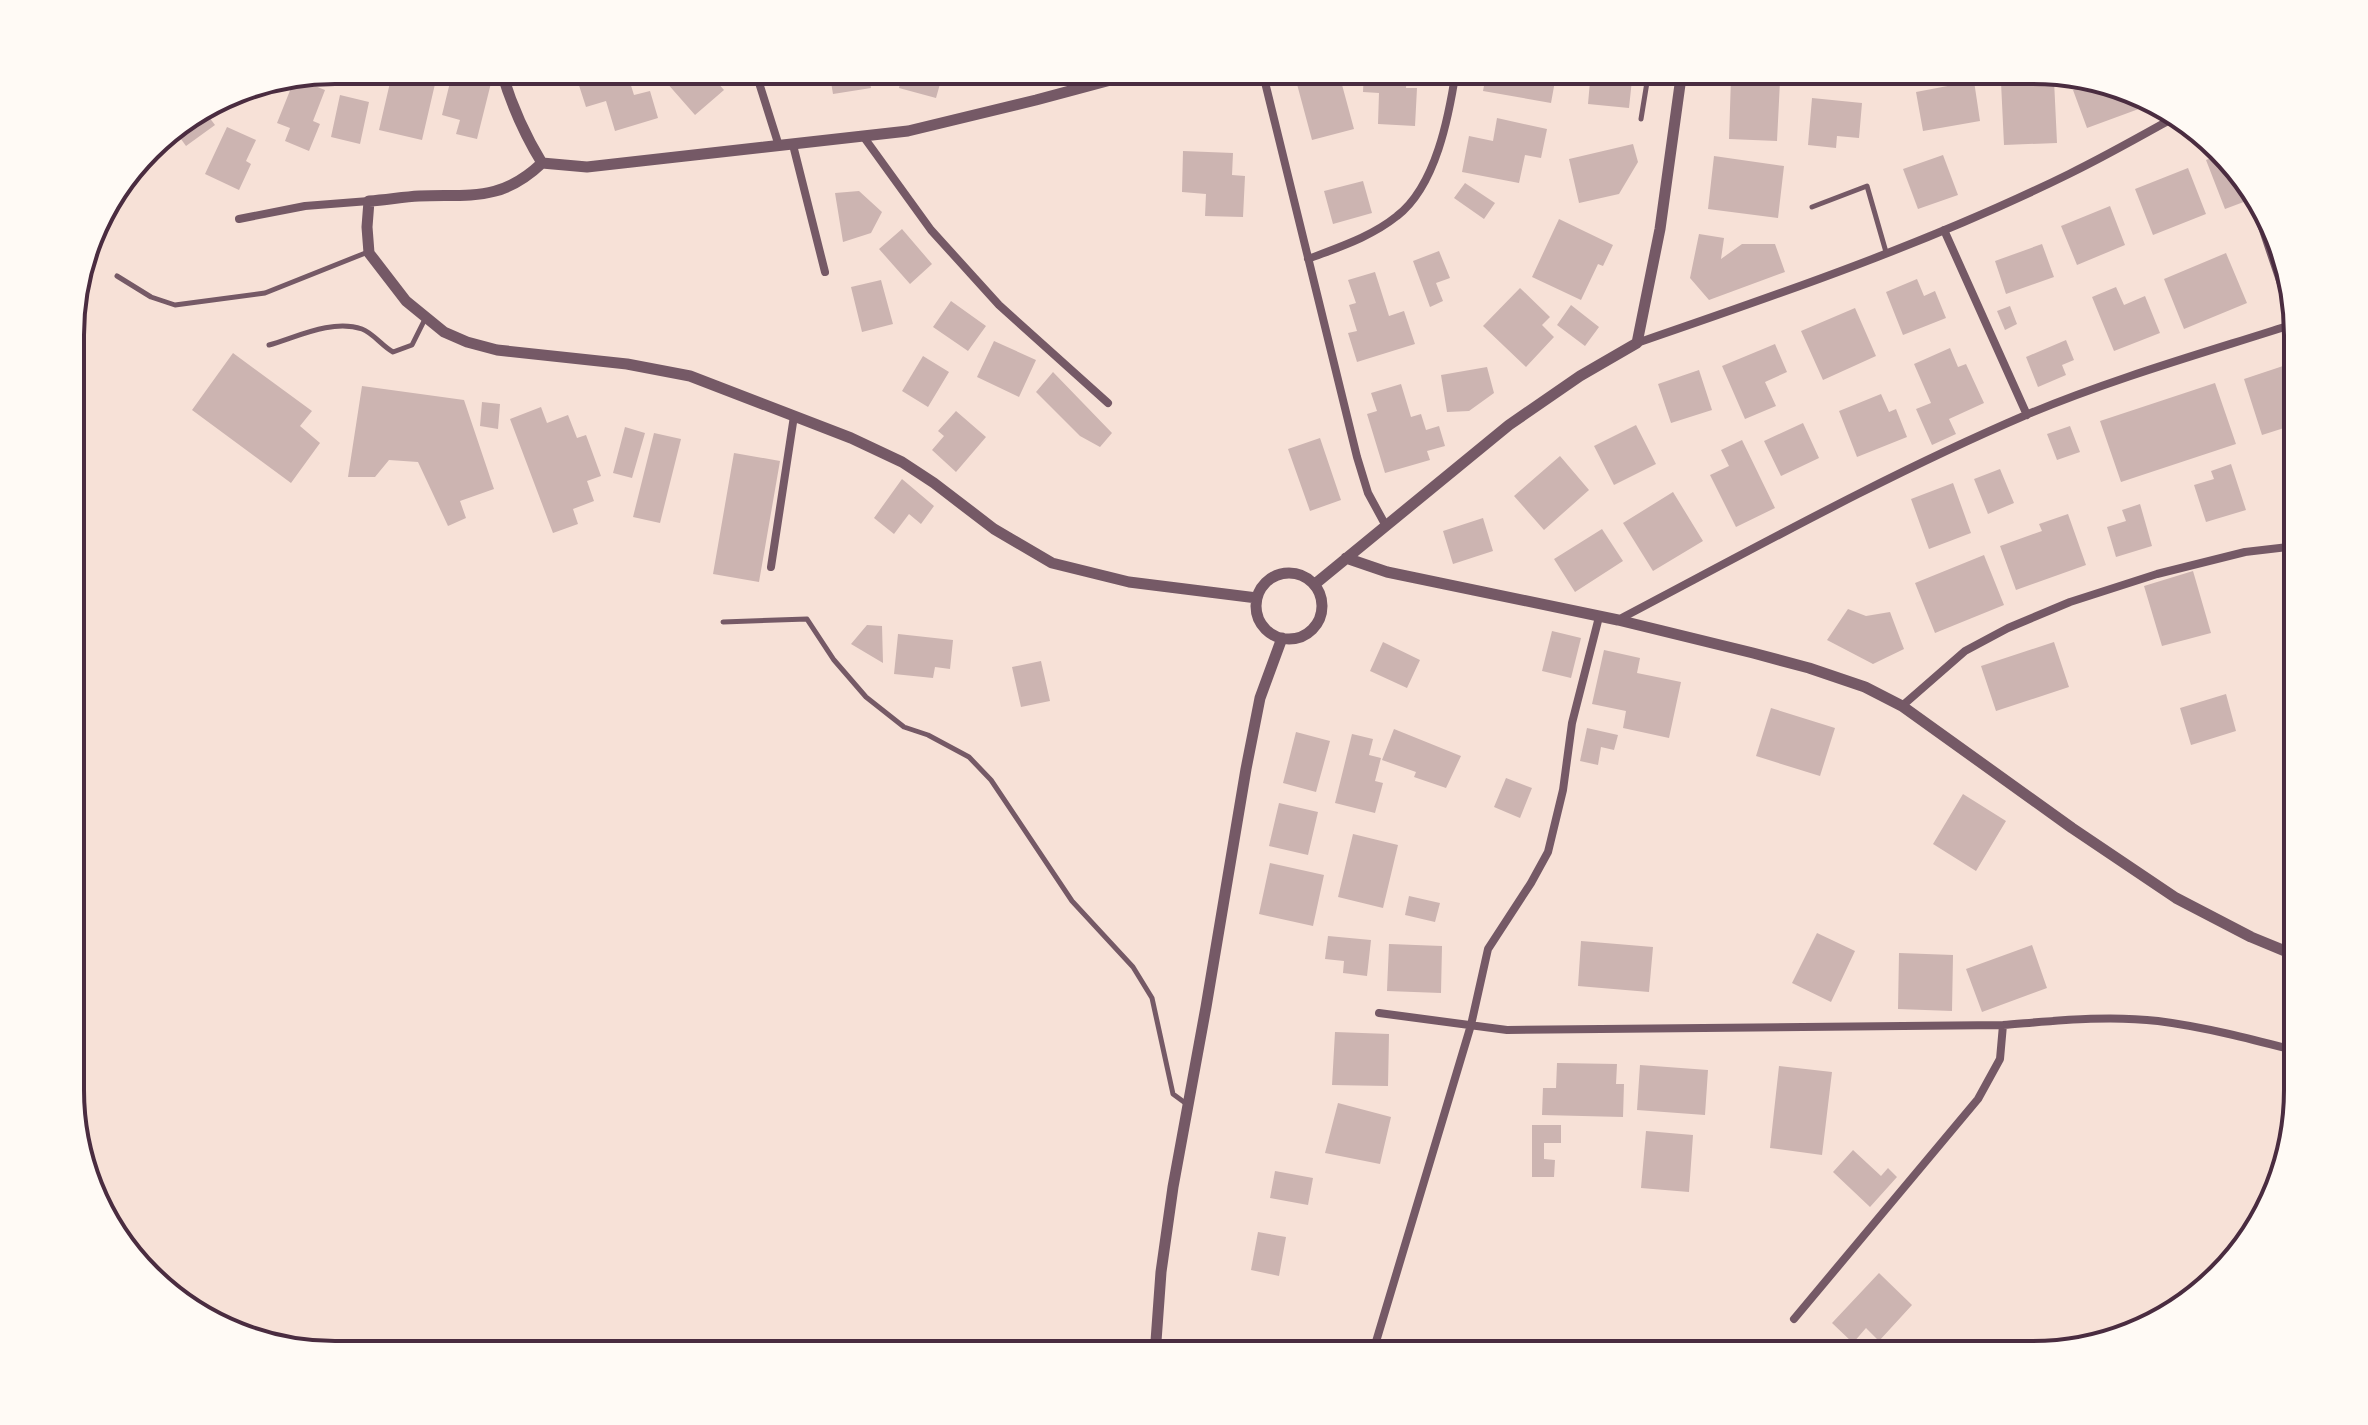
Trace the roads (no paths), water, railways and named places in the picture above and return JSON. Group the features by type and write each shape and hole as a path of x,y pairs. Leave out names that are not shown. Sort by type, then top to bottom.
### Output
{"street":[{"path":"505,84 524,134 542,163"},
{"path":"759,84 779,146"},
{"path":"239,219 305,206 419,196 486,195 512,185 542,163 587,167 908,131 1097,84"},
{"path":"1265,84 1357,457 1368,493 1386,526"},
{"path":"1308,259 1357,240 1400,215 1416,195 1440,143 1453,84"},
{"path":"1637,343 1660,229 1680,84"},
{"path":"1315,584 1509,425 1580,376 1637,343 1751,304 1944,230 2068,174 2165,122"},
{"path":"863,136 931,230 989,294 1108,403"},
{"path":"793,145 825,272"},
{"path":"369,201 369,251 406,301 444,332 467,342 512,353 627,364 668,371 731,390 902,462 994,529 1052,563 1129,582 1257,598"},
{"path":"1944,230 2027,415"},
{"path":"1618,620 1845,500 2027,415 2125,377 2283,328"},
{"path":"771,567 794,416"},
{"path":"1902,706 1965,651 2008,628 2070,602 2230,555 2283,548"},
{"path":"1346,558 1387,572 1618,620 1809,668 1865,687 1902,706 2176,898 2283,950"},
{"path":"1297,573 1315,584 1322,603 1318,623 1302,636 1282,638 1264,628 1256,609 1261,588 1268,580 1297,573"},
{"path":"1376,1340 1471,1025 1488,949 1548,852 1563,790 1572,723 1599,617"},
{"path":"1156,1341 1161,1272 1173,1187 1246,769 1260,698 1282,638"},
{"path":"1379,1013 1507,1030 2003,1025 2084,1019 2156,1021 2226,1033 2283,1047"},
{"path":"1794,1319 1978,1099 2000,1059 2003,1025"}],"lane":[{"path":"1641,119 1647,84"},
{"path":"1812,207 1867,186 1886,252"},
{"path":"117,276 151,297 175,305 265,293 369,251"},
{"path":"269,345 339,324 365,330 393,352 412,345 426,317"},
{"path":"723,622 807,619 834,660 866,697 904,727 928,735 976,764 991,780 1072,901 1140,978 1152,998 1173,1094 1188,1105"}]}
